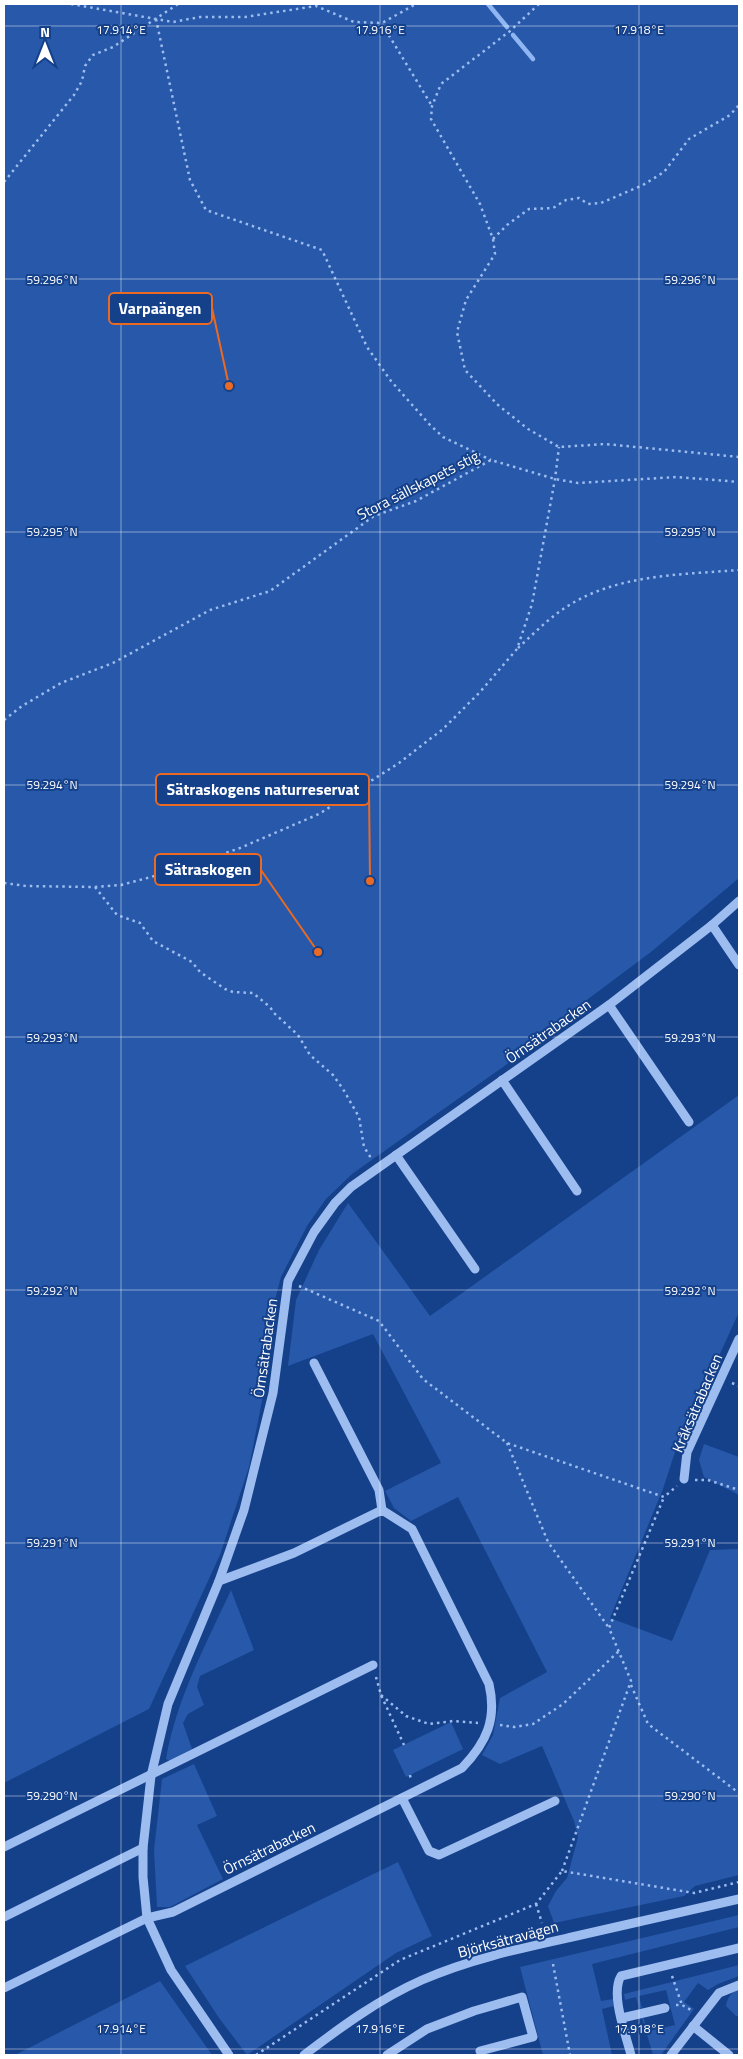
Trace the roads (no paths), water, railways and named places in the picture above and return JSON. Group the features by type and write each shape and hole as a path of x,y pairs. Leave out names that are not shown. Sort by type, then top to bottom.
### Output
{"street":[{"name":"Örnsätrabacken","path":"229,2055 171,1970 147,1918 143,1877 143,1848 151,1776 168,1704 219,1581 244,1510 263,1439 273,1393 288,1281 314,1232 335,1203 351,1187 609,1005 712,926 739,900"},
{"path":"712,926 739,965"},
{"name":"Örnsätrabacken","path":"609,1005 689,1122"},
{"name":"Örnsätrabacken","path":"502,1080 577,1191"},
{"path":"396,1155 475,1269"},
{"name":"Kråksätrabacken","path":"684,1479 688,1452 739,1339"},
{"path":"219,1581 294,1553 382,1510 379,1490 314,1362"},
{"name":"Örnsätrabacken","path":"4,1988 147,1918 172,1912 462,1768 478,1751 490,1723 492,1698 489,1684 412,1529 382,1510"},
{"path":"4,1847 373,1665"},
{"path":"402,1798 429,1851 439,1856 555,1801"},
{"path":"4,1917 143,1848"},
{"name":"Björksätravägen","path":"304,2055 367,2010 407,1987 442,1972 477,1960 536,1945 739,1899"},
{"path":"631,2055 617,1996 616,1983 621,1976 739,1948"},
{"path":"671,2055 719,1993 739,1985"},
{"path":"388,2055 427,2029 474,2011 522,1996 532,2037 480,2051"},
{"path":"622,2018 665,2008"},
{"path":"693,2026 729,2055"}],"waterway":[{"path":"488,4 507,27"},
{"path":"513,35 533,59"}],"place":[{"name":"Varpaängen","path":"229,386"},
{"name":"Sätraskogens naturreservat","path":"370,881"},
{"name":"Sätraskogen","path":"318,952"}]}
